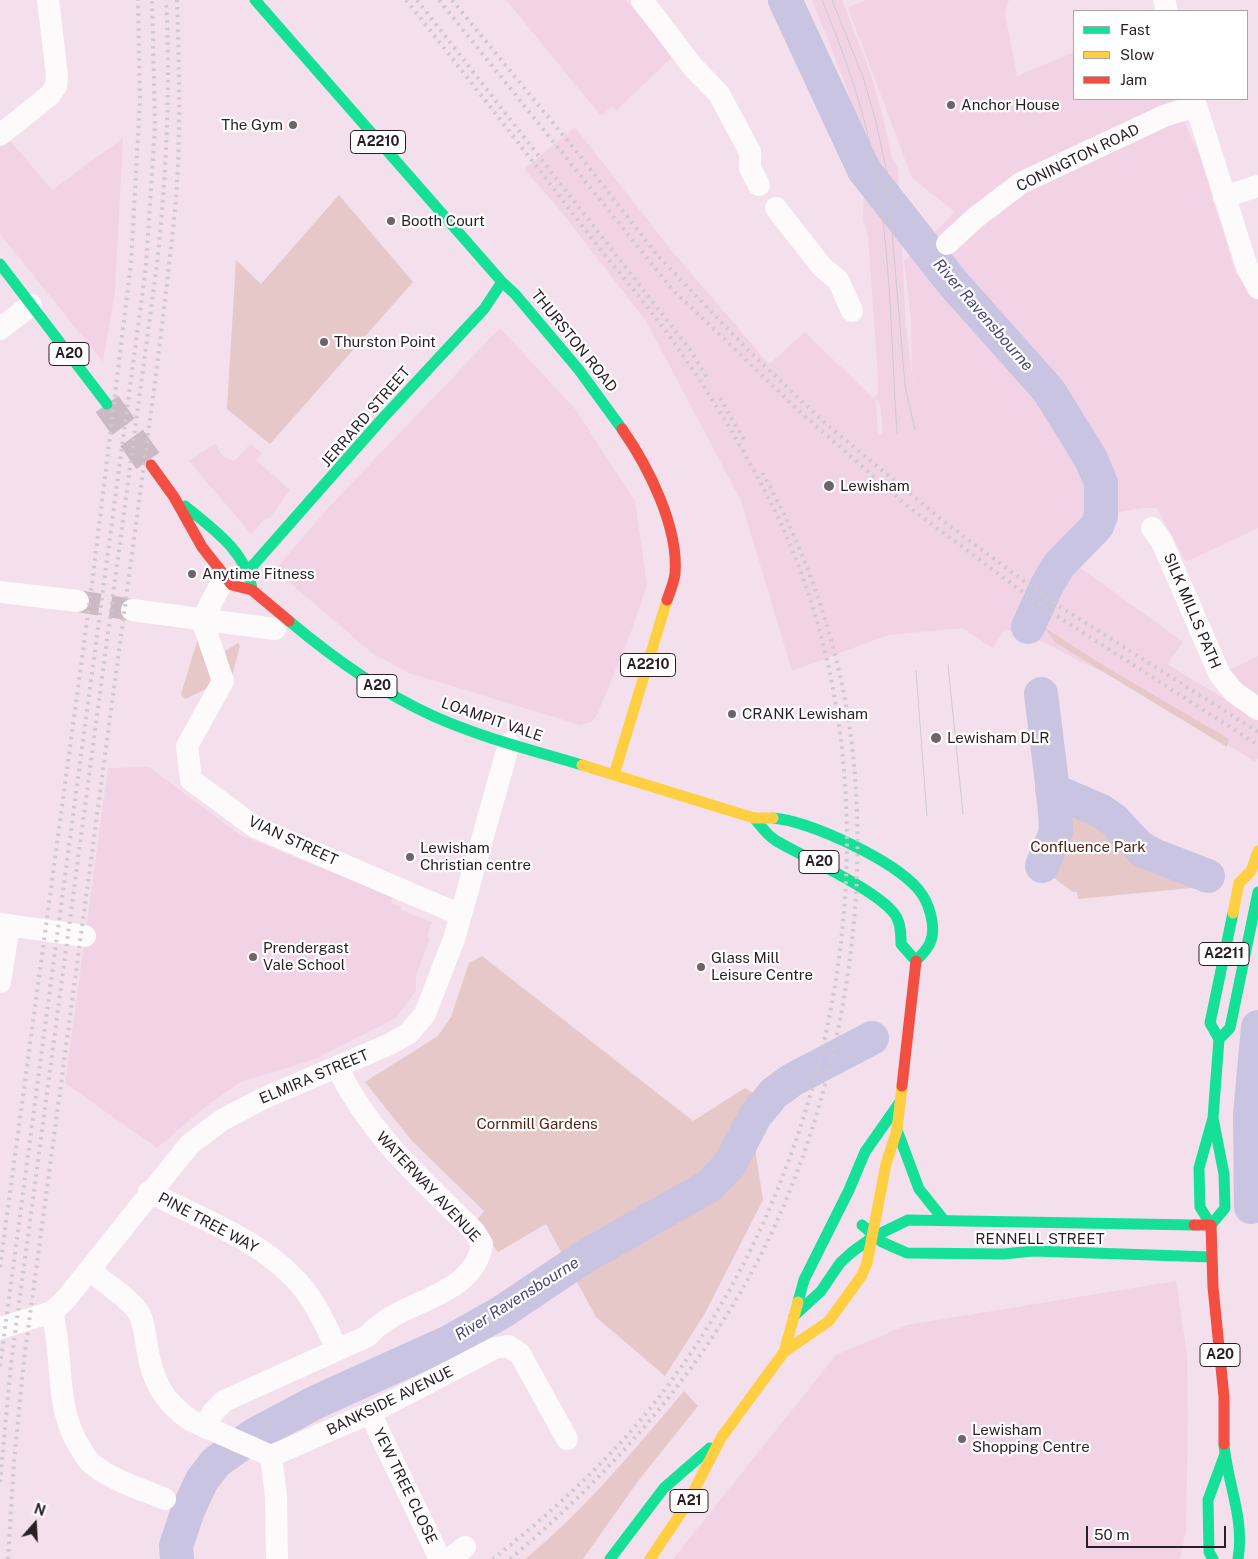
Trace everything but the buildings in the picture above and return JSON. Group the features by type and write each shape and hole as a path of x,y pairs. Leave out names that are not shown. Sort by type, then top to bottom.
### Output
{"main road":[{"name":"THURSTON ROAD","path":"255,0 502,282 511,287 530,314 572,360 614,417 653,484 673,537 676,554 673,586 614,775"},
{"name":"A20","path":"0,264 106,404"},
{"name":"JERRARD STREET","path":"248,571 382,419 484,309 486,302 492,297 502,282"},
{"path":"512,308 522,302"},
{"path":"484,309 499,312"},
{"name":"LOAMPIT VALE","path":"151,465 174,497 202,547 232,585 252,590 335,659 367,680 431,715 509,744 754,818 786,819 804,825 857,850 907,878 925,899 931,924 930,942 916,961"},
{"name":"LOAMPIT VALE","path":"174,497 219,533 248,571 252,590"},
{"name":"A20","path":"754,818 773,839 825,866 887,905 897,917 901,930 901,944 916,961 897,1130 918,1189 929,1205 943,1219"},
{"name":"A2211","path":"1213,1118 1224,1174 1225,1208 1211,1225 1200,1207 1199,1168 1213,1118 1219,1039 1210,1022 1239,883 1251,872 1258,851"},
{"path":"1251,872 1258,885"},
{"name":"A2211","path":"1219,1039 1230,1028 1258,892"},
{"name":"A20","path":"849,1190 865,1152 900,1099"},
{"name":"A21","path":"650,1559 687,1504 721,1438 784,1352 829,1321 862,1275 873,1236 886,1164 897,1130"},
{"name":"A21","path":"784,1352 804,1280 849,1190"},
{"name":"RENNELL STREET","path":"849,1190 855,1215 873,1236 895,1249 921,1254 1004,1254 1032,1251 1211,1257"},
{"name":"RENNELL STREET","path":"873,1236 908,1220 943,1219 1211,1225"},
{"name":"A20","path":"1211,1225 1211,1257 1224,1392 1225,1454 1238,1504 1240,1551 1238,1559"},
{"path":"794,1316 821,1291 840,1263 873,1236"},
{"name":"A21","path":"610,1559 664,1488 721,1438"},
{"name":"A20","path":"1213,1559 1209,1552 1208,1500 1225,1454"}],"street":[{"path":"0,135 50,95 56,86 57,74 48,0"},
{"path":"642,0 693,67 719,94 750,152 750,168 759,185"},
{"name":"CONINGTON ROAD","path":"947,244 975,218 1021,183 1195,102 1247,267 1258,288"},
{"path":"1224,197 1258,186"},
{"path":"776,208 822,267 838,280 852,311"},
{"path":"0,329 31,305"},
{"name":"SILK MILLS PATH","path":"1152,528 1162,542 1220,675 1234,692 1258,709"},
{"path":"202,620 221,584"},
{"path":"0,592 78,601"},
{"path":"132,610 275,629"},
{"name":"VIAN STREET","path":"202,620 223,681 187,746 191,780 255,826 461,915"},
{"name":"ELMIRA STREET","path":"52,1312 90,1270 149,1192 189,1146 222,1120 264,1098 390,1044 409,1033 425,1014 461,915 509,744"},
{"path":"0,982 4,925 85,936"},
{"name":"WATERWAY AVENUE","path":"206,1428 212,1413 224,1402 368,1336 377,1325 427,1300 467,1276 480,1259 482,1244 474,1232 397,1156 352,1098 337,1067"},
{"name":"PINE TREE WAY","path":"149,1192 210,1221 273,1260 305,1290 337,1349"},
{"path":"90,1270 137,1310 146,1337 152,1372 159,1391 180,1413 206,1428 266,1454 276,1497 276,1559"},
{"path":"0,1328 52,1312 58,1336 62,1398 72,1435 91,1463 122,1482 165,1499"},
{"name":"BANKSIDE AVENUE","path":"266,1454 370,1413 494,1348 508,1346 520,1354 567,1439"},
{"name":"YEW TREE CLOSE","path":"370,1413 440,1559"}],"shaded area":[{"path":"506,0 626,0 673,56 616,111 613,106 601,116"},
{"path":"812,0 842,0 869,69 881,109 892,158 898,168 906,327 912,376 917,392 912,375 911,319 904,261 955,212 912,178 848,8 865,0 1009,0 1005,13 1017,76 1073,52 1073,100 1174,100 1199,154 1236,274 1258,300 1258,528 1186,562 1157,508 1141,508 1089,518 1052,547 1183,642 1167,664 1258,719 1258,758 1255,762 1141,690 1050,645 1005,629 993,648 962,628 888,635 792,671 741,501 646,321 559,209 524,169 575,127 671,250 769,364 805,332 876,401 874,398 878,393 878,377 868,236 863,220 865,163 846,86","holes":["876,401 880,405 883,435 878,435"]},
{"path":"0,137 8,138 52,190 123,138 115,291 103,362 0,234"},
{"path":"500,328 576,410 635,501 647,585 630,635 597,715 592,722 580,725 409,673 372,653 275,570 327,509"},
{"path":"215,444 223,456 234,461 250,444 262,453 256,460 290,490 271,517 264,520 251,534 189,461"},
{"path":"1258,656 1258,702 1229,670"},
{"name":"Prendergast Vale School","path":"149,767 240,835 393,897 391,903 401,907 401,910 432,922 427,936 430,938 416,976 416,991 396,1018 313,1060 240,1082 200,1111 157,1148 65,1083 108,768"},
{"path":"1176,1281 1187,1354 1188,1415 1186,1530 1180,1559 673,1559 836,1355 907,1325"}],"green space":[{"path":"339,195 413,282 270,444 227,409 236,260 261,284"},
{"path":"1045,628 1111,670 1229,739 1227,747 1056,643"},
{"path":"199,635 216,675 210,687 185,699 181,694"},
{"path":"238,643 240,646 231,679 225,651"},
{"name":"Confluence Park","path":"1062,780 1211,870 1201,887 1078,899 1077,892 1073,892 1043,870 1035,782"},
{"name":"Cornmill Gardens","path":"482,956 693,1121 745,1088 756,1095 756,1155 763,1200 704,1315 665,1376 596,1317 546,1224 498,1252 475,1222 484,1211 412,1141 365,1082 438,1036 451,1017 469,963"},
{"path":"684,1391 698,1406 638,1481 583,1559 525,1559 588,1500 628,1457"}],"waterway":[{"name":"River Ravensbourne","path":"785,0 864,170 952,282 1049,391 1091,459 1101,483 1101,516 1097,526 1059,565 1047,585 1028,627"},
{"name":"River Ravensbourne","path":"1041,694 1055,807 1056,832 1042,866"},
{"path":"1052,790 1101,811 1114,820 1143,851 1208,876"},
{"path":"1251,1207 1250,1114 1258,1027"},
{"name":"River Ravensbourne","path":"177,1559 176,1546 188,1510 202,1480 216,1462 254,1435 316,1402 449,1342 502,1312 584,1257 709,1186 730,1164 755,1116 774,1093 792,1080 872,1038"}],"tunnel":[{"path":"107,404 151,465"},
{"path":"78,601 132,610"}],"tram line":[{"path":"822,0 852,80 864,121 880,196 890,297 897,433"},
{"path":"832,0 863,77 875,118 887,172 905,385 915,430"},
{"path":"948,665 963,814"},
{"path":"916,671 927,816"}],"railway":[{"path":"0,1267 92,584 131,263 140,100 138,0"},
{"path":"0,1366 146,266 155,125 152,0"},
{"path":"0,1482 11,1364 157,264 167,132 166,0"},
{"path":"8,1559 14,1461 24,1360 154,390 171,246 179,148 177,0"},
{"path":"406,0 669,336 716,406 759,480 772,505 814,610 838,721 847,835 840,950 819,1064 784,1174 736,1277 677,1373 637,1424 615,1449 568,1495 493,1559"},
{"path":"417,0 691,351 709,381"},
{"path":"439,0 672,289 798,410 906,505 1043,607 1258,745"},
{"path":"452,0 576,151 658,256 751,353 825,423 942,520 1048,599 1258,732"},
{"path":"720,398 746,443"},
{"path":"510,1559 577,1499 638,1434 694,1364 743,1288 775,1225 802,1158 824,1087 841,1015 852,941 857,867 856,794 849,724 836,658 817,594 792,531 762,472"}],"traffic: fast":[{"path":"255,0 502,282 515,294 579,370 622,429"},
{"path":"0,264 107,404"},
{"path":"248,571 382,419 484,309 502,282"},
{"path":"185,506 227,542 236,553 249,576 252,590"},
{"path":"289,621 357,673 412,706 468,730 582,765"},
{"path":"754,818 766,833 775,840 860,887 889,908 897,918 901,944 916,961"},
{"path":"773,818 808,826 850,844 890,866 918,889 926,901 931,915 933,930 929,946 916,961"},
{"path":"1219,1039 1230,1028 1258,892"},
{"path":"1213,1118 1224,1174 1225,1208 1211,1225 1200,1207 1199,1168 1213,1118 1219,1039 1210,1023 1233,913"},
{"path":"798,1302 804,1280 849,1190 865,1152 900,1102"},
{"path":"897,1130 919,1189 943,1219"},
{"path":"794,1316 821,1291 840,1263 852,1252 873,1237 908,1220 1194,1225"},
{"path":"862,1225 882,1242 907,1253 1004,1254 1033,1251 1211,1257"},
{"path":"1224,1444 1239,1529 1238,1559"},
{"path":"610,1559 664,1488 710,1448"},
{"path":"1213,1559 1209,1552 1208,1500 1225,1454"}],"traffic: slow":[{"path":"614,775 667,600"},
{"path":"582,765 754,818 773,818"},
{"path":"1233,913 1239,883 1251,871 1258,851"},
{"path":"784,1352 829,1321 862,1275 867,1263 886,1164 897,1130 902,1086"},
{"path":"650,1559 687,1504 721,1438 784,1352 798,1302"}],"traffic: jam":[{"path":"622,429 642,461 667,517 675,556 675,574 667,600"},
{"path":"151,465 174,497 202,547 232,585 252,590 289,621"},
{"path":"902,1086 916,961"},
{"path":"1194,1225 1211,1225 1213,1287 1224,1397 1224,1444"}],"place":[{"name":"Anchor House","path":"951,105"},
{"name":"The Gym","path":"293,125"},
{"name":"Booth Court","path":"391,221"},
{"name":"Thurston Point","path":"324,342"},
{"name":"Lewisham","path":"829,486"},
{"name":"Anytime Fitness","path":"192,574"},
{"name":"CRANK Lewisham","path":"732,714"},
{"name":"Lewisham DLR","path":"936,738"},
{"name":"Lewisham Christian centre","path":"410,857"},
{"name":"Prendergast Vale School","path":"253,957"},
{"name":"Glass Mill Leisure Centre","path":"701,967"},
{"name":"Lewisham Shopping Centre","path":"962,1439"}]}
